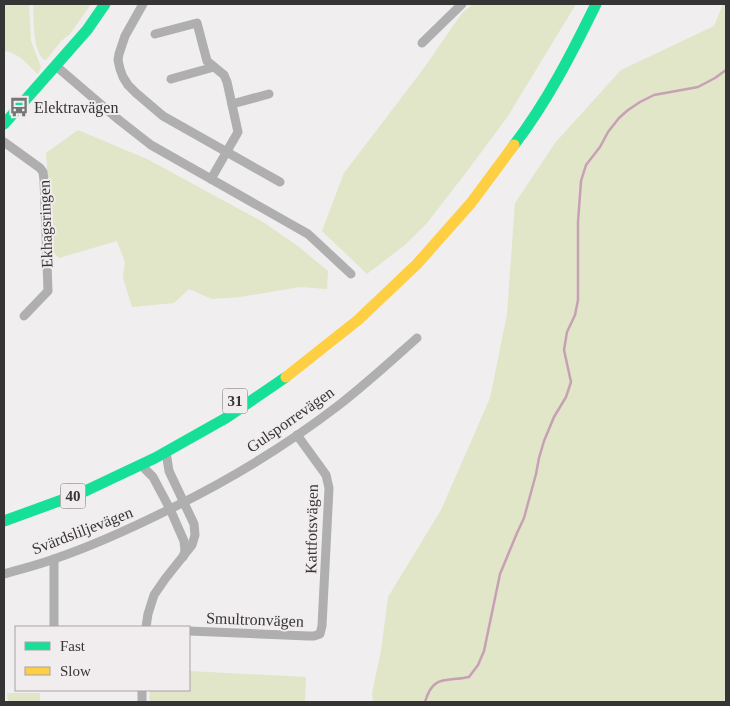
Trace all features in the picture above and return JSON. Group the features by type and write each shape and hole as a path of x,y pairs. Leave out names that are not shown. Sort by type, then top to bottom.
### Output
{"main road":[{"path":"4,124 87,30 105,4"},
{"name":"31","path":"4,510 74,485 191,428 268,379 307,350 359,306 430,236 501,148 536,97 586,4"},
{"name":"31","path":"141,465 217,424 314,357 376,304 410,270 464,211 521,137 558,77 596,4"},
{"name":"40","path":"4,521 81,493 141,465"}],"street":[{"path":"143,4 125,36 119,54 118,60 123,77 136,93 163,116 280,182"},
{"path":"422,43 462,4"},
{"path":"155,34 197,23 208,61 224,75 238,132 211,179"},
{"path":"56,66 118,120 151,145 308,234 351,274"},
{"path":"171,79 214,67"},
{"path":"232,104 270,94"},
{"name":"Ekhagsringen","path":"4,142 40,168 43,172 44,180 48,291 24,316"},
{"name":"Gulsporrevägen","path":"170,509 233,476 297,435 339,405 417,338"},
{"name":"Kattfotsvägen","path":"297,435 326,475 329,488 322,626 320,634"},
{"path":"146,626 154,596 192,545 195,535 194,524 169,471 166,452"},
{"path":"141,465 153,477 170,509 184,541 185,551 182,558"},
{"name":"Svärdsliljevägen","path":"4,574 54,559 112,536 170,509"},
{"path":"54,559 54,626"},
{"name":"Smultronvägen","path":"190,632 308,636 320,634"}],"green space":[{"path":"4,4 29,4 31,41 41,67 38,74 18,56 4,51"},
{"path":"33,4 91,4 70,34 44,60 37,48"},
{"path":"473,4 576,4 508,116 465,174 427,223 406,244 367,274 322,231 344,173 424,68 462,13"},
{"path":"723,4 726,4 726,702 373,702 372,693 381,651 388,597 441,510 490,398 507,314 515,203 555,143 621,70 714,26"},
{"path":"78,130 149,160 263,222 299,247 328,271 327,289 300,287 240,297 212,299 189,289 174,303 132,307 123,278 125,262 117,241 59,258 51,250 46,153"},
{"path":"190,671 306,677 305,702 149,702 150,691 190,691"},
{"path":"7,693 40,693 40,702 8,702"}],"waterway":[{"path":"425,702 428,693 436,683 469,677 478,665 484,651 500,574 524,518 544,441 554,417 566,397 571,382 564,350 567,332 575,315 578,300 578,222 581,181 586,165 600,147 608,132 628,110 654,95 698,87 726,70"}],"traffic: fast":[{"path":"4,124 87,30 105,4"},
{"path":"514,145 548,94 596,4"},
{"path":"4,521 81,493 155,458 226,418 286,377"}],"traffic: slow":[{"path":"286,377 358,320 417,264 471,203 514,145"}],"place":[{"name":"Elektravägen","path":"19,107"}]}
